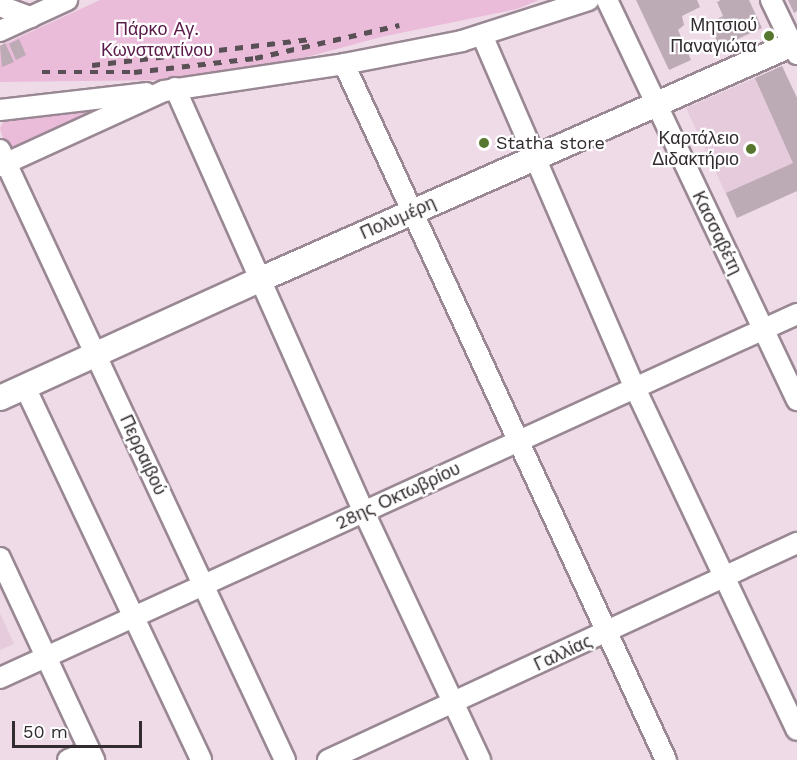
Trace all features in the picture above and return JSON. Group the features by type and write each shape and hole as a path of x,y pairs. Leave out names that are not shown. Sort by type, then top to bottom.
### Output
{"main road":[{"name":"Πολυμέρη","path":"0,398 410,212 795,47"}],"street":[{"path":"0,31 67,0"},
{"path":"0,110 170,90 344,64 482,35 590,0"},
{"name":"Κασσαβέτη","path":"607,0 797,400"},
{"path":"771,0 795,47"},
{"path":"0,6 31,17"},
{"path":"482,35 635,388 797,730"},
{"path":"344,64 410,212 666,760"},
{"path":"2,159 170,90"},
{"path":"170,90 480,760"},
{"name":"Περραιβού","path":"2,159 285,760"},
{"name":"28ης Οκτωβρίου","path":"0,678 797,314"},
{"path":"25,387 201,760"},
{"name":"Γαλλίας","path":"328,760 607,633 797,543"},
{"path":"0,558 92,755 68,760"}],"shaded area":[{"name":"Καρτάλειο Διδακτήριο","path":"782,66 797,98 797,191 737,218 686,108"},
{"path":"0,613 14,644 0,650"}],"green space":[{"name":"Πάρκο Αγ. Κωνσταντίνου","path":"100,0 539,0 517,9 381,37 259,70 169,80 0,82 0,46"},
{"path":"96,107 94,115 21,145 8,147 5,145 0,128 6,116"}],"building":[{"path":"636,0 697,0 700,7 682,16 684,25 678,30 691,60 669,70"},
{"path":"749,0 762,28 720,47 708,23 723,16 717,2"},
{"path":"788,0 797,0 797,11 794,13"},
{"path":"19,39 26,55 16,60 9,44"},
{"path":"5,43 14,62 2,67 0,46"},
{"path":"782,66 797,98 797,191 737,218 726,193 793,163 755,78"}],"railway":[{"path":"42,72 134,72 255,58 399,25"},
{"path":"92,65 310,39"}],"place":[{"name":"Μητσιού Παναγιώτα","path":"769,36"},
{"name":"Statha store","path":"484,143"},
{"name":"Καρτάλειο Διδακτήριο","path":"751,149"}]}
